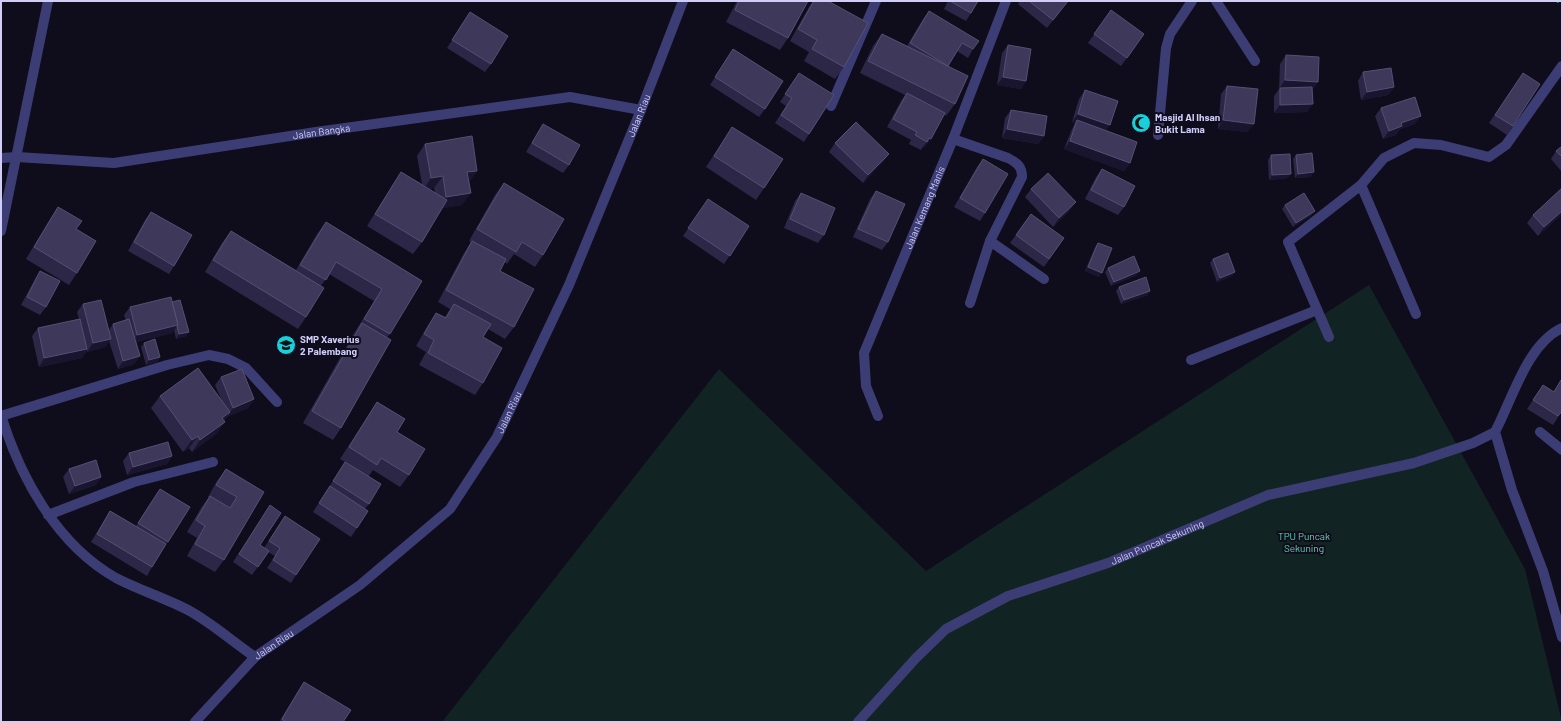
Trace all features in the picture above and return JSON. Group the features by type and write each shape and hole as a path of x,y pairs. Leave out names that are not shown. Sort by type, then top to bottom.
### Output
{"street":[{"path":"1,231 48,1"},
{"name":"Jalan Riau","path":"195,722 255,657 360,585 450,508 497,437 569,285 641,110 683,1"},
{"path":"831,106 876,1"},
{"name":"Jalan Kemang Manis","path":"878,416 866,386 864,353 953,138 1006,1"},
{"path":"1158,135 1166,48 1170,34 1192,1"},
{"path":"1216,1 1255,60"},
{"path":"1329,337 1288,242 1361,184 1384,158 1414,143 1441,145 1489,156 1506,145 1562,66"},
{"name":"Jalan Bangka","path":"1,158 17,157 114,163 316,132 570,97 641,110"},
{"path":"953,138 1008,158 1016,162 1022,171 1022,177 990,241 970,303"},
{"path":"1361,184 1416,314"},
{"path":"990,241 1044,279"},
{"path":"1191,360 1317,310"},
{"path":"1558,330 1525,365 1508,408 1495,432 1501,457 1543,571 1562,637"},
{"path":"255,657 188,610 122,581 97,566 67,540 48,515 19,461 1,415 167,365 209,354 228,359 246,368 277,402"},
{"name":"Jalan Puncak Sekuning","path":"858,722 916,658 946,629 1008,596 1108,563 1268,495 1414,463 1473,443 1495,432"},
{"path":"1540,432 1562,450"},
{"path":"48,515 134,482 212,462"}],"path":[{"path":"1557,1 1562,3"}],"green space":[{"name":"TPU Puncak Sekuning","path":"1369,285 1525,569 1562,722 442,722 719,369 926,571"}],"building":[{"path":"739,1 808,1 788,38 735,10"},
{"path":"814,1 828,1 868,23 844,67 812,49 817,40 798,29"},
{"path":"950,1 978,1 971,13"},
{"path":"1029,1 1068,1 1053,20"},
{"path":"1111,10 1144,34 1127,58 1094,34"},
{"path":"929,11 979,41 973,49 962,43 948,66 910,43"},
{"path":"470,12 508,36 491,64 452,40"},
{"path":"882,34 968,76 955,104 868,61"},
{"path":"1008,45 1031,49 1026,81 1003,77"},
{"path":"733,49 783,81 765,109 715,77"},
{"path":"1286,55 1319,57 1318,82 1285,80"},
{"path":"1391,68 1394,87 1367,92 1363,72"},
{"path":"799,73 834,95 809,134 781,115 792,98 785,94"},
{"path":"1523,73 1540,84 1513,126 1495,115"},
{"path":"1227,86 1258,89 1254,124 1223,120"},
{"path":"1312,87 1313,104 1280,105 1280,88"},
{"path":"1085,90 1118,101 1110,125 1078,114"},
{"path":"907,93 945,113 931,139 929,138 927,142 915,135 917,132 893,119"},
{"path":"1415,97 1421,116 1401,123 1402,126 1389,131 1381,108"},
{"path":"1011,110 1047,116 1044,136 1007,129"},
{"path":"1077,120 1137,142 1130,163 1070,141"},
{"path":"856,122 889,154 868,175 835,143"},
{"path":"543,124 580,145 569,165 532,143"},
{"path":"732,127 783,159 764,188 714,156"},
{"path":"472,136 477,171 467,172 471,193 446,197 443,176 431,178 425,144"},
{"path":"1562,146 1562,157 1556,151"},
{"path":"1312,153 1314,172 1298,174 1296,155"},
{"path":"1290,154 1291,174 1272,175 1271,155"},
{"path":"983,159 1008,174 985,213 960,198"},
{"path":"1102,169 1135,186 1124,207 1091,190"},
{"path":"401,172 447,200 422,242 375,214"},
{"path":"1048,173 1076,202 1059,218 1031,189"},
{"path":"504,183 564,219 543,255 522,242 516,252 477,229"},
{"path":"1562,188 1562,211 1544,227 1533,215"},
{"path":"876,191 905,204 888,242 858,229"},
{"path":"801,193 835,208 824,235 790,219"},
{"path":"1304,193 1315,211 1296,223 1285,205"},
{"path":"708,199 749,226 730,256 688,228"},
{"path":"58,207 82,221 76,229 96,241 77,273 34,247"},
{"path":"151,212 192,235 174,266 134,242"},
{"path":"1031,214 1064,238 1049,259 1016,235"},
{"path":"326,222 422,281 390,334 364,319 382,289 336,262 326,280 300,265"},
{"path":"231,231 324,288 306,317 213,260"},
{"path":"472,241 506,259 500,271 534,289 514,327 446,290"},
{"path":"1098,243 1112,248 1102,273 1088,267"},
{"path":"1228,253 1235,272 1220,278 1213,259"},
{"path":"1134,256 1140,271 1114,282 1108,268"},
{"path":"40,271 60,281 46,307 27,297"},
{"path":"1146,277 1150,291 1124,300 1119,287"},
{"path":"171,297 178,325 137,335 130,307"},
{"path":"101,300 111,339 93,343 83,304"},
{"path":"180,300 189,332 179,334 172,302"},
{"path":"454,304 491,324 483,337 502,348 483,383 428,353 434,340 424,334 436,313 446,318"},
{"path":"80,319 87,349 44,358 38,328"},
{"path":"129,319 140,356 123,361 113,324"},
{"path":"362,323 391,340 341,428 312,411"},
{"path":"155,339 160,357 149,360 144,343"},
{"path":"198,368 230,412 222,418 225,422 200,440 198,436 192,440 160,396"},
{"path":"242,369 254,399 233,408 221,377"},
{"path":"1561,380 1562,411 1558,416 1533,400 1543,385 1554,392"},
{"path":"377,402 405,419 397,432 425,449 409,475 381,458 377,465 349,447"},
{"path":"168,442 172,456 133,467 129,453"},
{"path":"96,460 101,477 75,486 69,469"},
{"path":"345,462 381,484 369,504 333,481"},
{"path":"226,469 264,492 224,560 195,544 205,526 196,520 210,496 230,508 237,497 216,485"},
{"path":"330,486 368,511 357,528 319,503"},
{"path":"160,489 190,507 168,542 138,523"},
{"path":"270,505 281,513 260,545 269,551 258,567 239,554"},
{"path":"110,511 166,544 152,567 97,534"},
{"path":"285,516 320,539 296,575 273,560 280,548 269,541"},
{"path":"304,682 351,710 343,722 286,722 282,719"}],"place":[{"name":"Masjid Al Ihsan Bukit Lama","path":"1141,123"},
{"name":"SMP Xaverius 2 Palembang","path":"286,345"}]}
